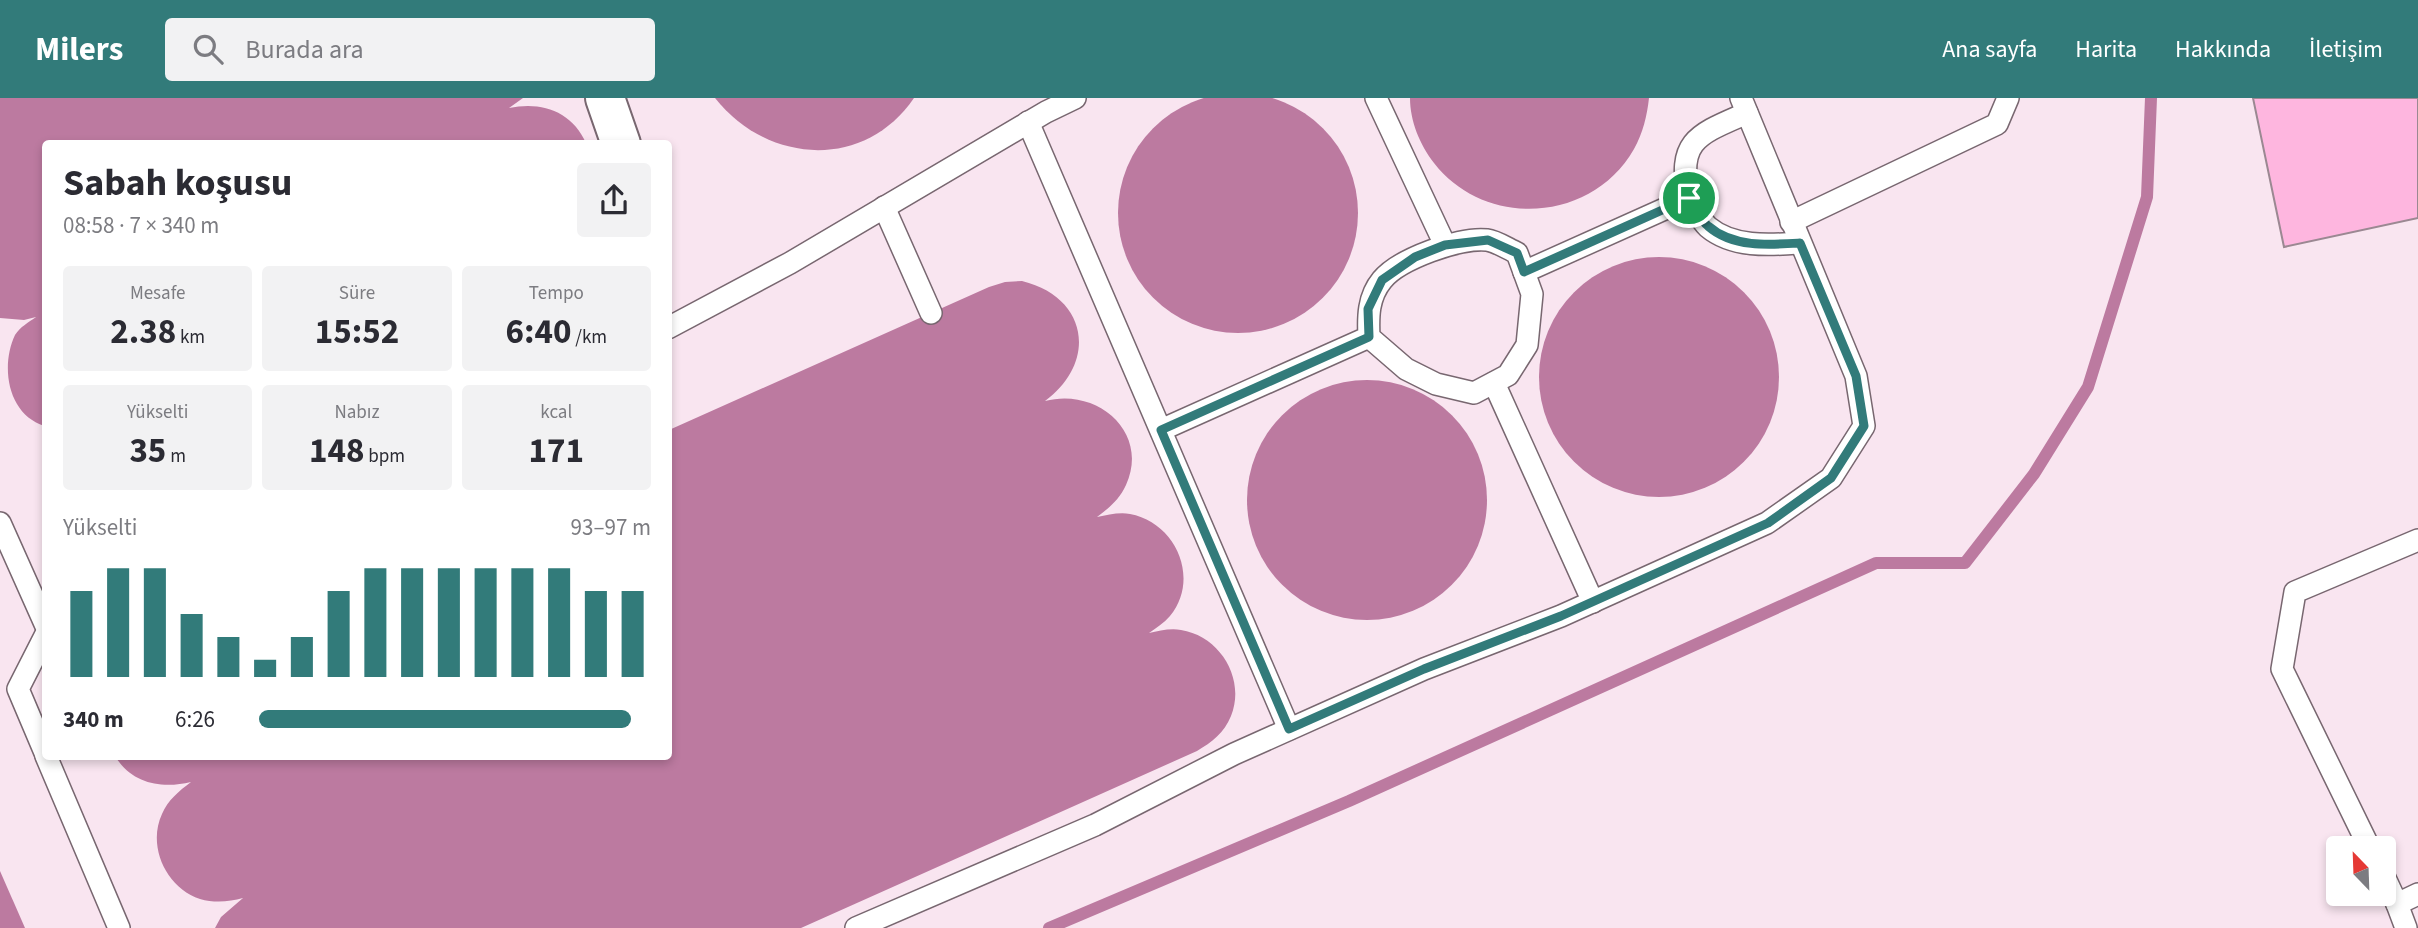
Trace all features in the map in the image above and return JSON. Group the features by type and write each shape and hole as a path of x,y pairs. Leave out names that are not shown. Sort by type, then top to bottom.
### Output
{"street":[{"path":"605,98 620,140"}],"lane":[{"path":"672,326 778,269 1028,122 1075,98"},
{"path":"1376,98 1445,245"},
{"path":"1791,222 1997,124 2008,98"},
{"path":"856,928 1095,825 1234,754 1424,669 1592,602 1768,523 1831,478 1864,426 1856,376 1744,105 1709,129 1688,148 1684,174 1689,198 1707,226 1734,240 1764,246 1800,243"},
{"path":"1028,122 1289,729"},
{"path":"1524,272 1689,198"},
{"path":"884,207 931,313"},
{"path":"1488,240 1517,253 1532,294 1527,345 1508,375 1474,393 1436,384 1406,369 1369,337 1368,309 1382,280 1415,257 1445,245 1488,240"},
{"path":"1161,430 1369,337"},
{"path":"1494,383 1592,602"},
{"path":"0,523 42,617"},
{"path":"2364,836 2282,669 2295,592 2418,540"},
{"path":"42,643 18,689 42,746"},
{"path":"48,760 119,928"},
{"path":"2406,928 2397,904 2418,894"}],"shaded area":[{"path":"1238,93 1284,103 1323,128 1348,167 1358,213 1348,259 1323,298 1284,323 1238,333 1192,323 1153,298 1128,259 1118,213 1128,167 1153,128 1192,103"},
{"path":"0,98 523,98 509,108 533,106 554,111 573,123 584,140 42,140 42,425 32,420 15,401 8,375 10,348 15,335 36,317 24,320 0,318"},
{"path":"715,98 914,98 893,122 869,138 843,147 815,150 788,146 761,136 736,120"},
{"path":"1410,98 1649,98 1637,143 1615,174 1592,192 1566,203 1537,208 1509,207 1481,199 1456,184 1434,163 1424,148 1414,124"},
{"path":"1659,257 1682,259 1705,266 1726,277 1744,292 1759,310 1770,331 1777,354 1777,400 1770,423 1759,444 1744,462 1726,477 1705,488 1682,495 1659,497 1636,495 1613,488 1592,477 1574,462 1559,444 1548,423 1541,400 1539,377 1541,354 1548,331 1559,310 1574,292 1592,277 1613,266 1636,259"},
{"path":"1022,281 1044,289 1061,301 1072,316 1078,332 1078,350 1073,368 1062,385 1045,401 1064,398 1100,407 1125,431 1131,448 1132,466 1126,485 1113,503 1097,517 1126,513 1146,519 1160,528 1171,540 1178,554 1183,569 1179,601 1168,619 1149,633 1173,629 1195,634 1218,650 1232,674 1235,702 1231,716 1221,732 1208,744 801,928 215,928 221,917 243,898 222,902 200,899 188,894 169,876 158,852 158,826 167,804 191,782 169,785 148,782 130,773 118,760 672,760 672,429 1005,282"},
{"path":"1367,380 1390,382 1413,389 1434,400 1452,415 1467,433 1478,454 1485,477 1485,523 1478,546 1467,567 1452,585 1434,600 1413,611 1390,618 1367,620 1344,618 1321,611 1300,600 1282,585 1267,567 1256,546 1249,523 1247,500 1249,477 1256,454 1267,433 1282,415 1300,400 1321,389 1344,382"},
{"path":"0,871 25,928 0,928"}],"building":[{"path":"2253,98 2418,98 2418,218 2284,247"}],"waterway":[{"path":"1049,928 1349,801 1876,563 1965,563 2034,474 2088,387 2147,197 2151,98"}],"route":[{"path":"1689,198 1707,226 1734,240 1764,246 1800,243 1856,376 1864,426 1831,478 1768,523 1561,616 1424,669 1289,729 1161,430 1369,337 1368,309 1382,280 1415,257 1445,245 1488,240 1517,253 1524,272 1689,198"}]}
